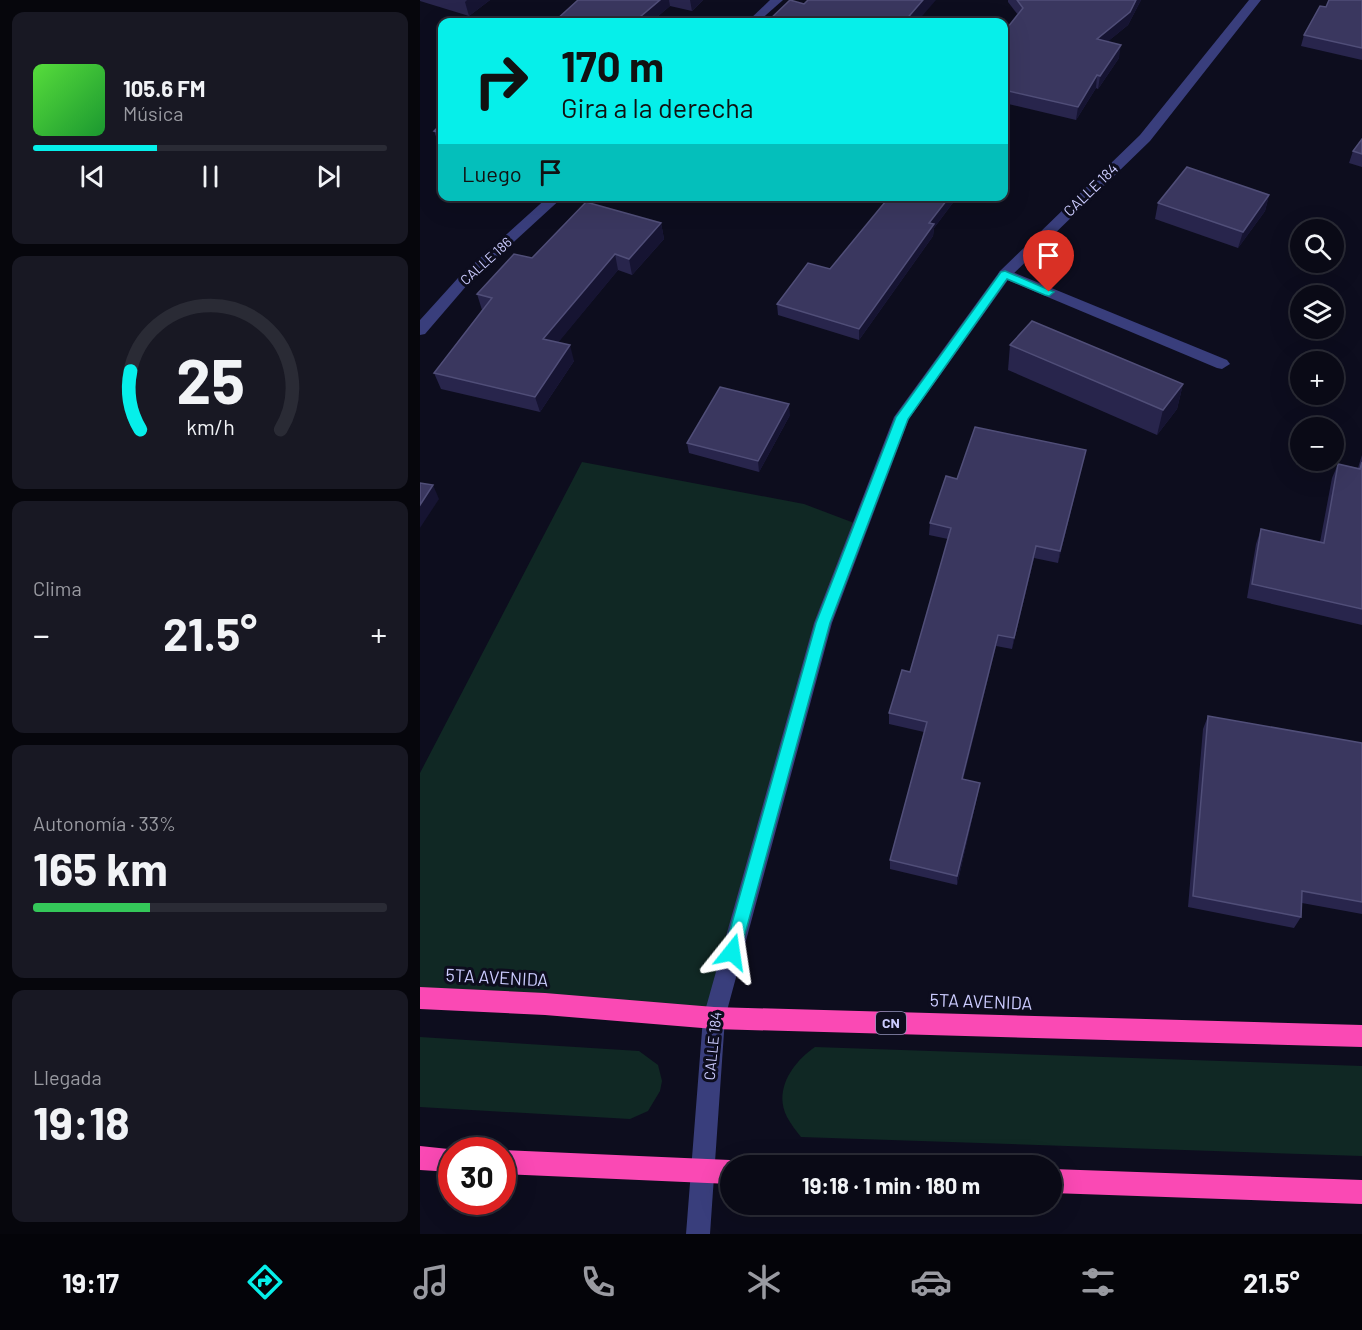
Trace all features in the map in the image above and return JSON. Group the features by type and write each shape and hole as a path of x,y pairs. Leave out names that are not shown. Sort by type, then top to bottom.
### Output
{"highway":[{"name":"5TA AVENIDA","path":"420,998 545,1004 714,1018 1362,1036"},
{"path":"420,1158 438,1159"},
{"path":"516,1163 720,1172"},
{"path":"1062,1181 1362,1192"}],"street":[{"path":"757,18 777,0"},
{"name":"CALLE 184","path":"698,1234 714,1018 823,623 902,417 1005,274 1145,138 1255,0"},
{"name":"CALLE 186","path":"420,330 463,281 552,201"},
{"path":"1005,274 1222,364"}],"green space":[{"path":"582,462 804,504 862,526 823,623 714,1018 420,998 420,773"},
{"path":"420,1037 639,1051 658,1065 662,1081 660,1091 648,1111 630,1119 420,1107"},
{"path":"815,1047 1362,1066 1362,1156 801,1137 787,1117 782,1097 787,1078 799,1060"}],"building":[{"path":"578,0 660,0 639,18 558,18"},
{"path":"790,0 804,4 808,0 923,0 907,18 771,18"},
{"path":"1017,0 1136,0 1130,12 1097,39 1121,45 1100,76 1097,75 1078,107 1008,91 1008,27 1023,8"},
{"path":"1329,0 1362,0 1362,48 1304,35 1320,6 1326,7"},
{"path":"1362,139 1362,154 1353,151"},
{"path":"1187,167 1269,195 1243,232 1158,203"},
{"path":"886,201 946,201 929,223 934,224 859,329 777,304 808,263 830,269"},
{"path":"586,202 661,223 629,259 615,254 543,339 570,345 535,397 434,373 492,298 477,294 514,254 532,258"},
{"path":"1032,321 1183,384 1163,410 1010,345"},
{"path":"720,387 789,404 758,461 687,443"},
{"path":"975,427 1086,450 1060,551 1036,546 1014,638 998,635 962,779 980,783 957,876 890,860 927,722 889,713 902,670 910,672 951,528 930,523 946,476 957,479"},
{"path":"1362,462 1362,609 1252,584 1261,529 1324,543 1337,471 1344,471 1344,465 1360,469"},
{"path":"420,483 433,485 420,505"},
{"path":"1208,716 1362,743 1362,902 1302,891 1301,917 1193,896"}],"route":[{"path":"732,952 823,623 902,417 1005,274 1049,292"}]}
